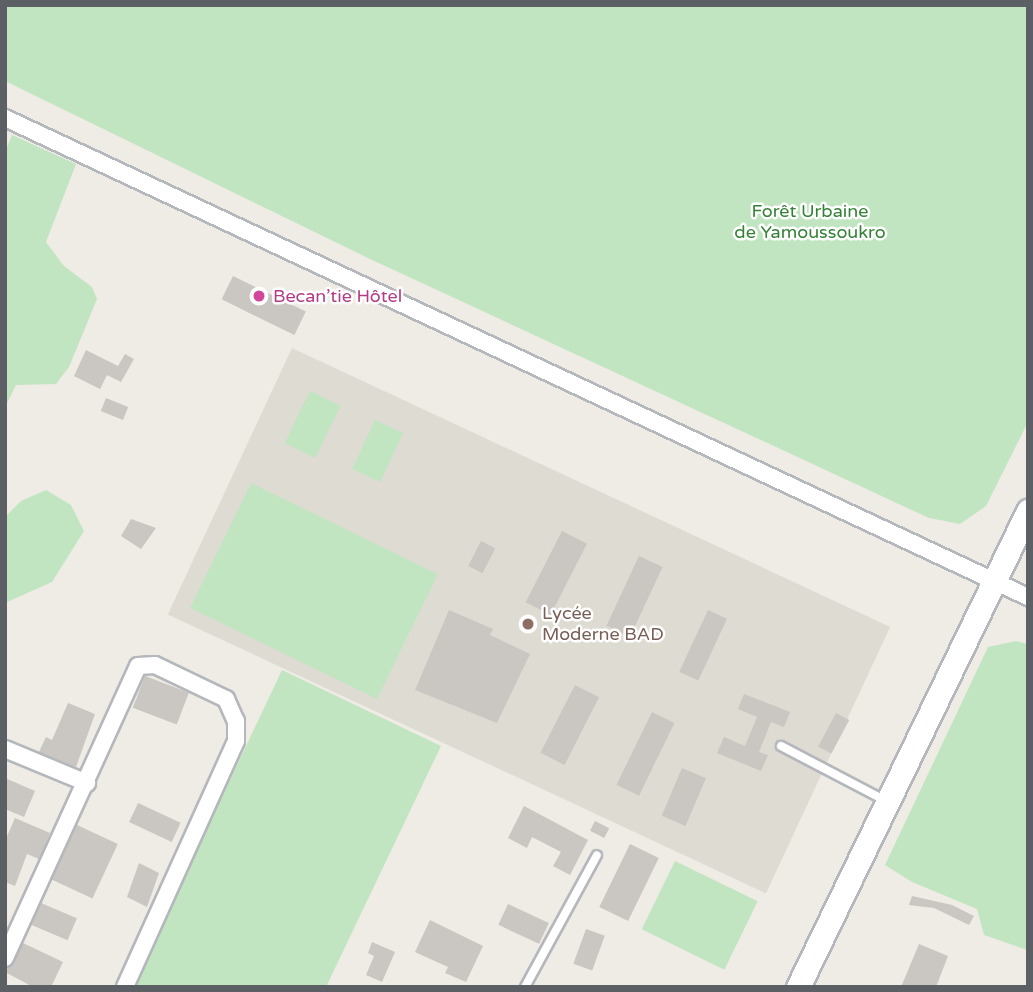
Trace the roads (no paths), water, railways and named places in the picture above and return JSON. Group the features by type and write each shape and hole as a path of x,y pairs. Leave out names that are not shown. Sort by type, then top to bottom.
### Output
{"street":[{"path":"5,118 1028,597"},
{"path":"798,987 1028,511"},
{"path":"5,958 138,666 155,665 226,699 236,720 236,741 125,987"},
{"path":"5,749 86,783"}],"lane":[{"path":"781,746 887,801"},
{"path":"525,987 597,855"}],"place":[{"name":"Becan’tie Hôtel","path":"259,296"},
{"name":"Lycée Moderne BAD","path":"528,624"}],"park label":[{"name":"Forêt Urbaine de Yamoussoukro","path":"810,222"}]}
